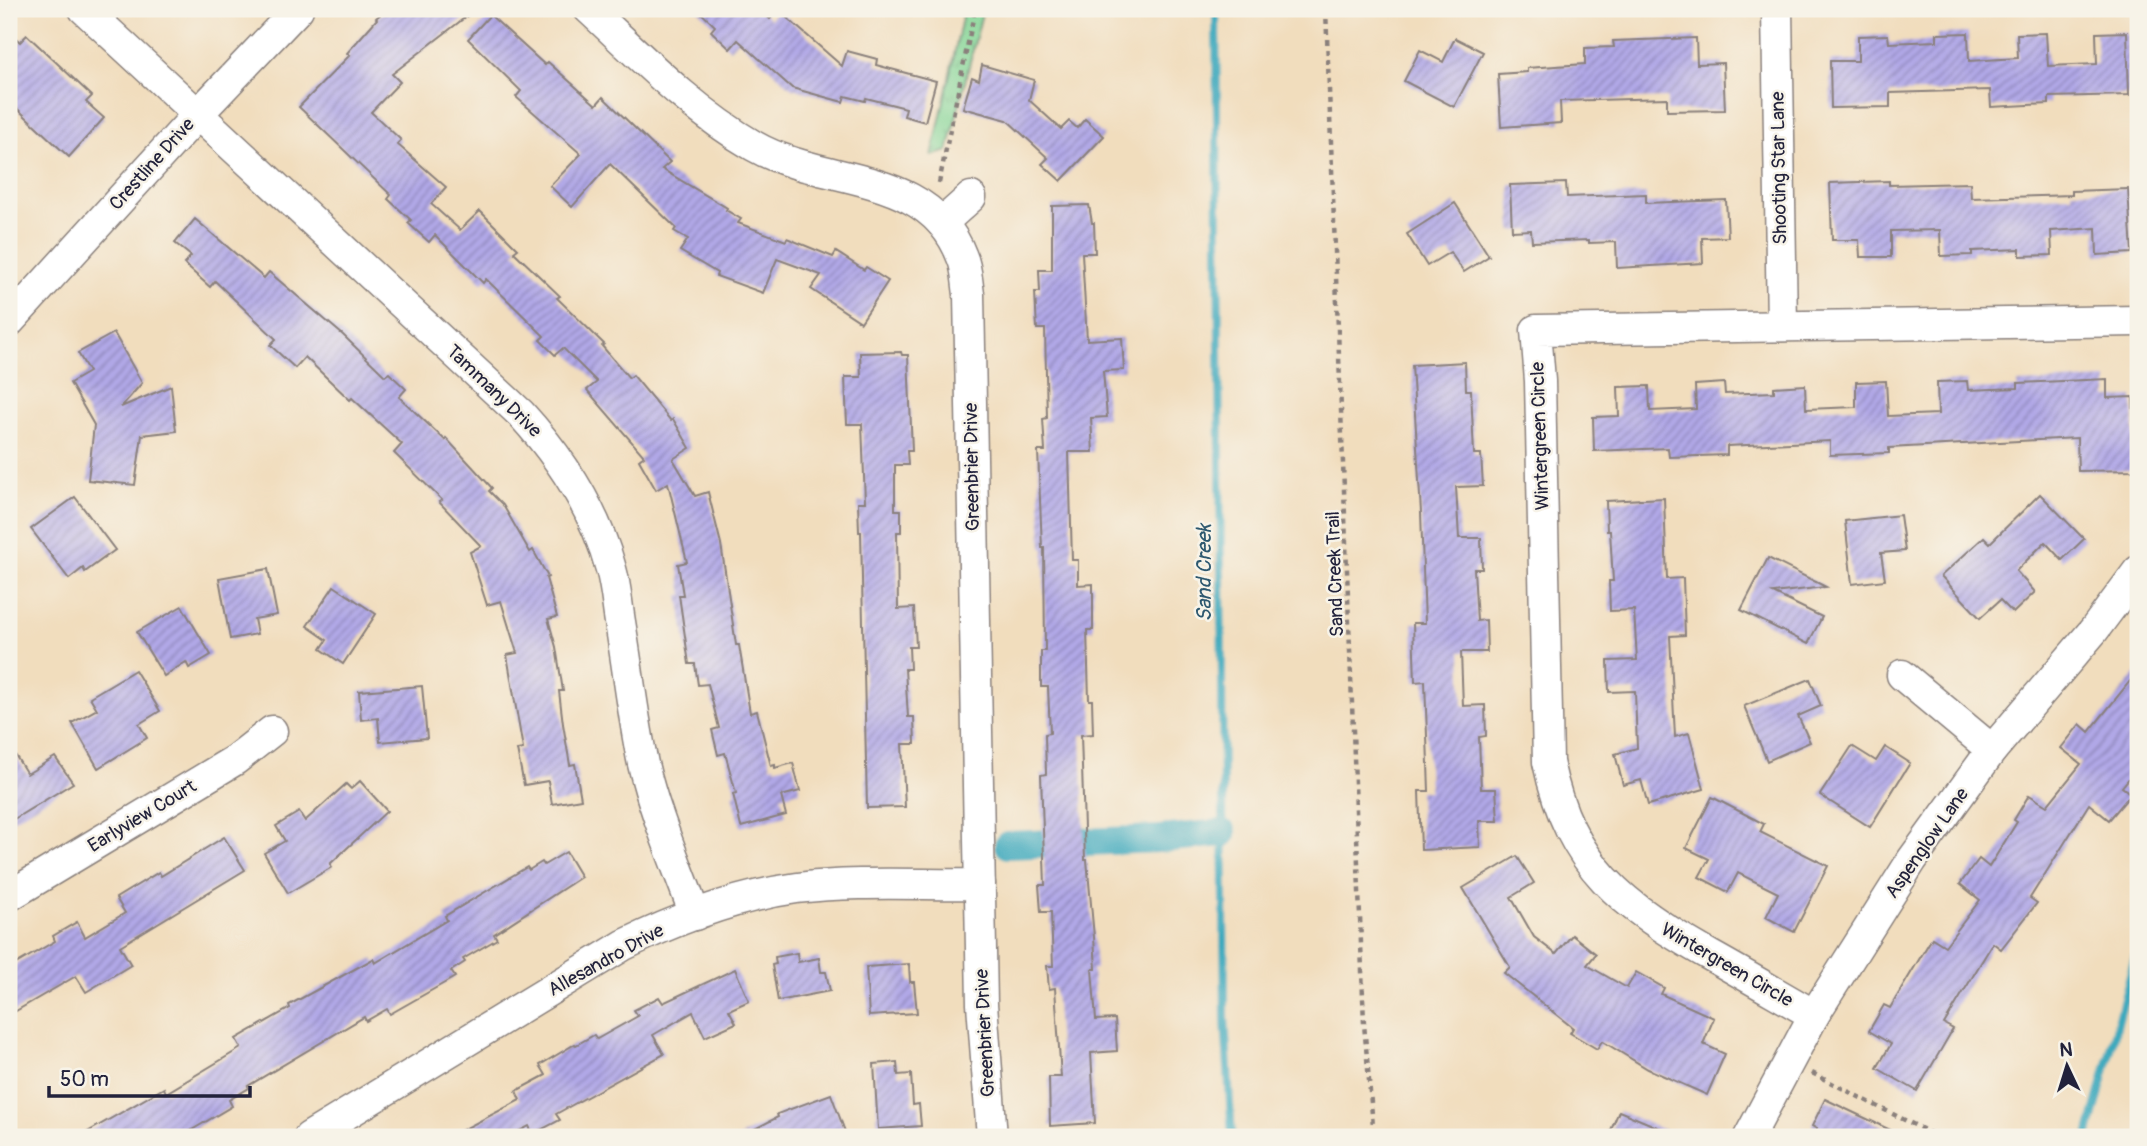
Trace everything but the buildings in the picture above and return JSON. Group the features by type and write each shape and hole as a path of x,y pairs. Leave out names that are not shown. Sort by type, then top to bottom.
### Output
{"street":[{"name":"Tammany Drive","path":"84,9 521,414 564,467 595,523 612,571 650,793 695,915"},
{"name":"Crestline Drive","path":"9,321 298,9"},
{"name":"Greenbrier Drive","path":"589,9 705,114 755,147 789,162 898,191 921,203 954,238 964,260 969,294 982,1004 992,1137"},
{"name":"Shooting Star Lane","path":"1777,9 1782,326"},
{"path":"937,218 971,197"},
{"name":"Wintergreen Circle","path":"1814,1015 1650,920 1623,899 1600,875 1580,847 1554,793 1548,762 1546,722 1541,381 1536,330 2138,321"},
{"name":"Aspenglow Lane","path":"1749,1137 1814,1015 1912,860 1992,750 2102,620 2138,571"},
{"path":"1902,675 1992,750"},
{"name":"Earlyview Court","path":"9,896 235,760 272,731"},
{"name":"Allesandro Drive","path":"309,1137 624,946 655,930 695,915 795,888 980,884"}],"path":[{"path":"937,218 975,9"},
{"name":"Sand Creek Trail","path":"1326,9 1364,1024 1374,1137"},
{"path":"1789,1061 1938,1137"}],"green space":[{"path":"964,9 983,9 948,151 932,156"}],"waterway":[{"name":"Sand Creek","path":"1216,9 1225,1018 1232,1137"},
{"path":"1008,845 1159,839 1223,833"},
{"path":"2088,1137 2135,957 2138,954"}]}
